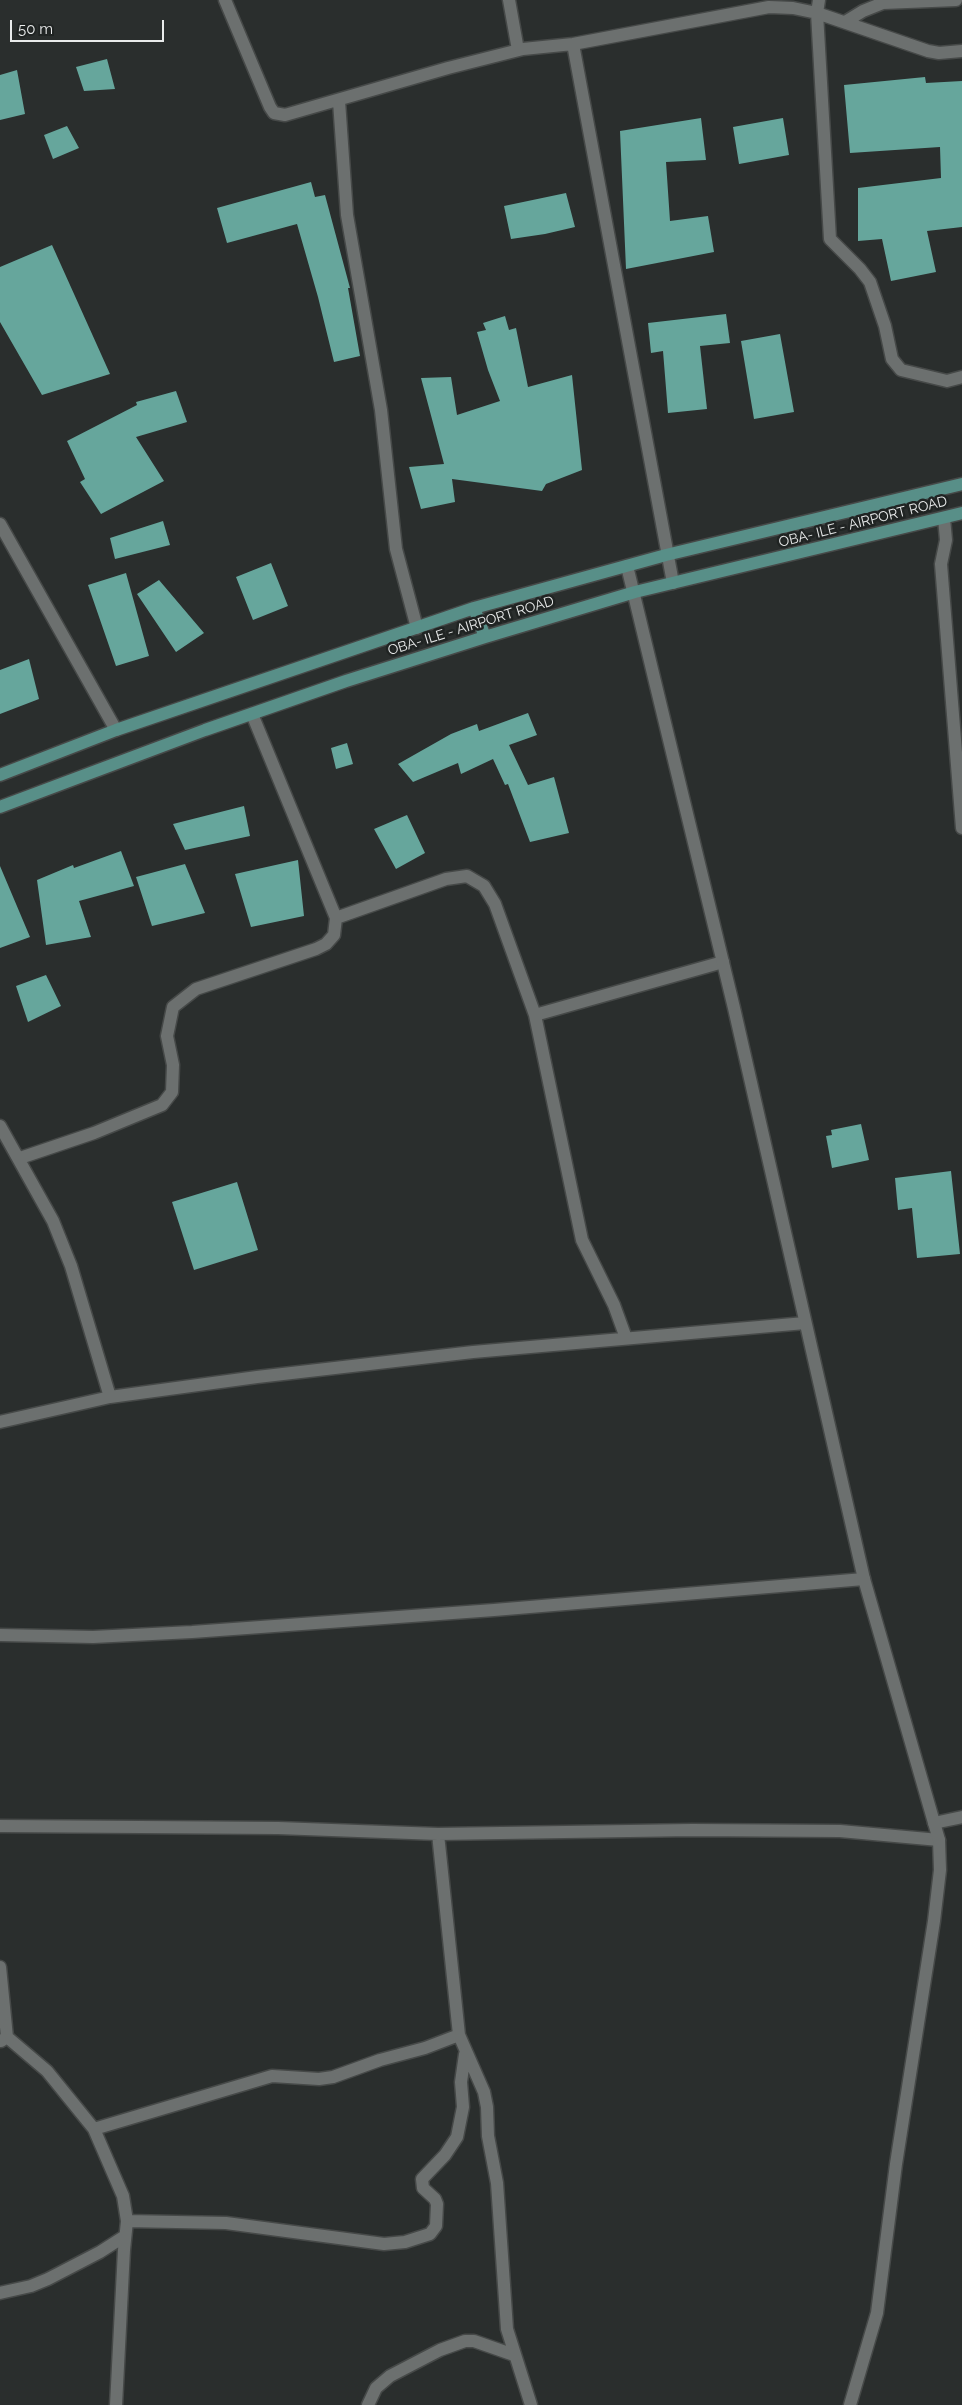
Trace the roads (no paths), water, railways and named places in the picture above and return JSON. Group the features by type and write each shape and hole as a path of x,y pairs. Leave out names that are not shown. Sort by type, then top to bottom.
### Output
{"main road":[{"name":"OBA- ILE - AIRPORT ROAD","path":"0,775 116,730 474,608 666,556 962,484"},
{"name":"OBA- ILE - AIRPORT ROAD","path":"0,808 252,714 486,637 635,592 962,513"},
{"path":"474,608 486,637"}],"street":[{"path":"225,0 274,113 285,115 300,113 448,68 518,50 572,44 769,7 793,8 817,13 928,51 939,53 962,51"},
{"path":"509,0 518,50"},
{"path":"819,0 817,13 830,239 860,269 870,282 885,326 892,358 902,370 947,381 962,377"},
{"path":"845,22 862,11 883,4 956,0"},
{"path":"572,44 666,556 673,583"},
{"path":"339,101 347,215 381,410 396,548 417,628"},
{"path":"944,518 946,540 941,564 962,828"},
{"path":"0,524 116,730"},
{"path":"627,566 635,592 723,962 864,1579 939,1840 940,1870 934,1921 896,2164 878,2313 850,2405"},
{"path":"20,1158 94,1132 162,1105 172,1092 173,1065 167,1036 173,1007 196,990 326,944 334,935 336,918 252,714"},
{"path":"336,918 446,879 467,876 484,886 495,904 535,1015 582,1240 614,1305 626,1338"},
{"path":"535,1015 723,962"},
{"path":"0,1126 20,1158 54,1221 110,1397"},
{"path":"0,1422 110,1397 473,1352 805,1323"},
{"path":"0,1635 93,1637 192,1632 494,1610 864,1579"},
{"path":"934,1823 962,1817"},
{"path":"0,1826 278,1828 438,1834 692,1830 840,1831 939,1840"},
{"path":"438,1834 459,2035 465,2054 484,2092 487,2107 488,2136 497,2183 507,2328 531,2405"},
{"path":"0,1967 4,2039 47,2072 94,2129 123,2196 127,2221 116,2405"},
{"path":"94,2129 272,2076 319,2080 333,2077 380,2060 425,2048 459,2035"},
{"path":"127,2221 226,2223 384,2244 405,2242 430,2234 436,2226 437,2204 436,2198 423,2188 422,2179 445,2155 457,2137 463,2107 461,2082 465,2054"},
{"path":"0,2292 23,2289 48,2279 100,2252 125,2236"},
{"path":"368,2405 376,2388 390,2376 440,2350 465,2341 474,2341 514,2355"}]}
